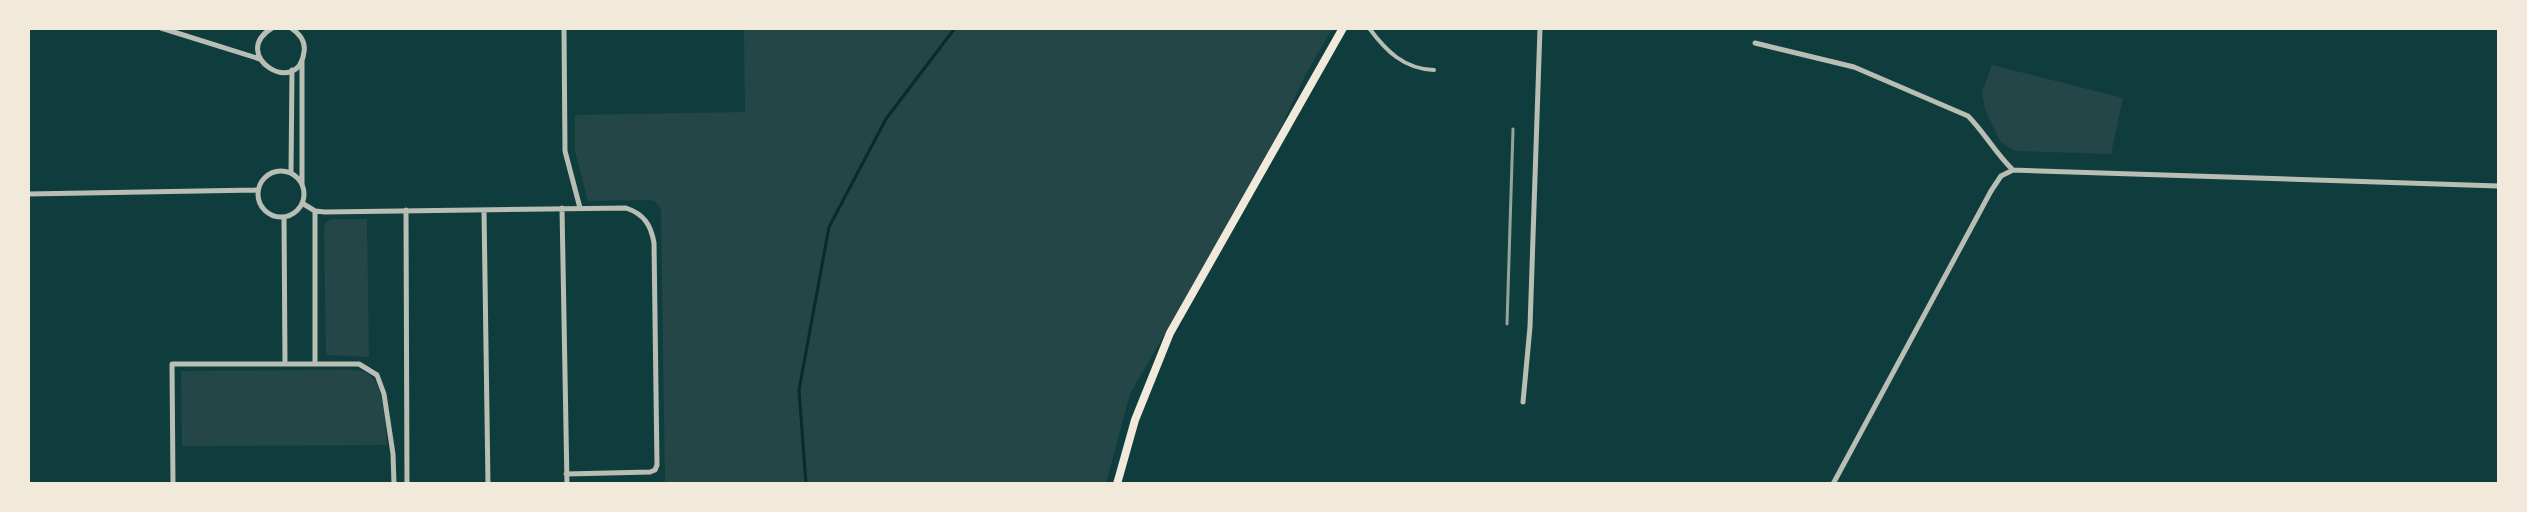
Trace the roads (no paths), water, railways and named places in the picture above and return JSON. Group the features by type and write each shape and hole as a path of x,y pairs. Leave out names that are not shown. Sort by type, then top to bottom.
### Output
{"main road":[{"path":"1118,483 1135,420 1170,333 1343,28"}],"street":[{"path":"161,28 260,59 270,70 278,72 292,70 302,61"},
{"path":"260,59 259,45 265,31 272,28"},
{"path":"291,28 303,40 305,47 302,61 302,184 302,203 292,214 284,217 271,215 265,211 258,198 260,183 270,173 277,171 291,173 302,184"},
{"path":"564,28 565,151 580,208"},
{"path":"1369,28 1386,51 1398,60 1420,69 1434,70"},
{"path":"1523,402 1530,327 1540,28"},
{"path":"1755,43 1854,67 1968,116 1982,130 1997,155 2013,170"},
{"path":"291,173 292,70"},
{"path":"1833,483 1991,191 2001,176 2013,170 2499,186"},
{"path":"28,194 258,190"},
{"path":"302,203 315,211 626,208 639,212 652,234 657,465 655,470 650,472 566,474"},
{"path":"562,208 567,483"},
{"path":"406,210 408,483"},
{"path":"484,210 488,483"},
{"path":"315,211 315,362"},
{"path":"284,217 285,362"},
{"path":"173,483 172,364 315,362 359,364 377,375 388,415 394,483"}],"waterway":[{"path":"806,484 799,390 829,227 886,119 955,28"}],"railway":[{"path":"1507,324 1513,129"}]}
